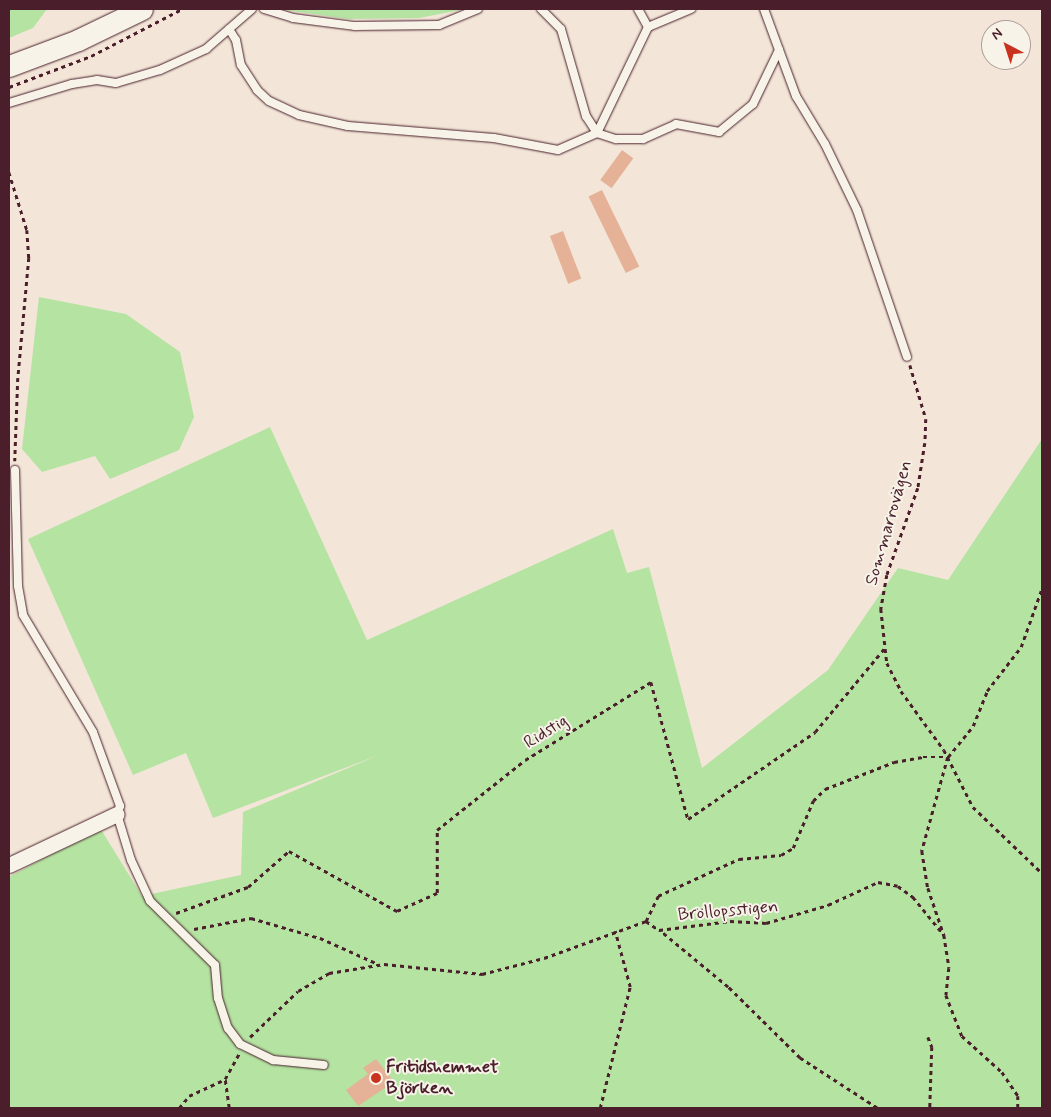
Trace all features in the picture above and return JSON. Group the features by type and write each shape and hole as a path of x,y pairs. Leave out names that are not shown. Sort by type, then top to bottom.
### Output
{"main road":[{"path":"9,66 78,40 142,9"}],"street":[{"path":"9,865 117,814"}],"lane":[{"path":"9,103 72,84 97,80 116,83 160,70 206,49 252,9"},
{"path":"264,9 294,18 355,26 439,25 478,9"},
{"path":"540,9 561,29 586,116 597,133"},
{"path":"638,9 648,27"},
{"path":"597,133 648,27 691,9"},
{"path":"764,9 796,96 825,144 857,210 906,357"},
{"path":"229,29 241,65 257,90 269,101 299,115 348,126 494,138 558,150 597,133 632,142 676,124 718,132 753,104 780,50"},
{"path":"15,470 18,586 23,615 93,732 120,806 117,814 131,860 150,901 215,965 218,998 228,1028 244,1047 273,1060 324,1065"}],"path":[{"path":"9,172 27,230 29,258 18,378 15,470"},
{"name":"Sommarrovägen","path":"906,357 926,419 925,443 918,488 887,575 881,609 884,649 891,676 948,757 973,807 1042,872"},
{"path":"1018,1108 1018,1096 1002,1072 962,1036 946,995 949,968 944,935 928,888 922,851 948,757 973,726 987,691 1020,647 1042,588"},
{"name":"Ridstig","path":"166,916 248,886 289,850 397,911 437,893 437,830 525,760 651,682 688,818 815,732 884,649"},
{"path":"179,1108 189,1096 224,1078 244,1047 298,991 329,974 380,965 482,974 544,958 646,921 658,896 739,859 781,855 794,848 813,801 826,789 894,762 948,757"},
{"name":"Bröllopsstigen","path":"659,930 730,921 766,923 828,905 878,882 898,886 913,897 944,935"},
{"path":"181,931 252,918 320,938 380,965"},
{"path":"646,921 659,930"},
{"name":"Bröllopsstigen","path":"659,930 728,987 800,1058 877,1108"},
{"path":"600,1108 630,987 615,931"},
{"path":"928,1037 932,1047 930,1108"},
{"path":"224,1078 229,1108"}],"green space":[{"path":"9,9 47,9 33,28 9,38"},
{"path":"278,9 466,9 419,18 348,19"},
{"path":"39,297 126,314 180,352 194,417 179,450 110,479 95,456 42,472 22,449"},
{"path":"270,427 367,640 613,529 627,573 649,567 702,768 828,670 898,568 948,580 1042,439 1042,1108 9,1108 9,877 100,828 142,896 241,875 243,812 379,755 213,818 186,753 133,775 28,539"}],"building":[{"path":"622,150 633,158 612,188 600,180"},
{"path":"602,190 639,266 626,273 589,197"},
{"path":"563,231 581,279 568,284 550,236"},
{"name":"Fritidshemmet Björken","path":"376,1059 394,1082 358,1106 346,1090 368,1074 363,1068"}],"place":[{"name":"Fritidshemmet Björken","path":"376,1078"}]}
